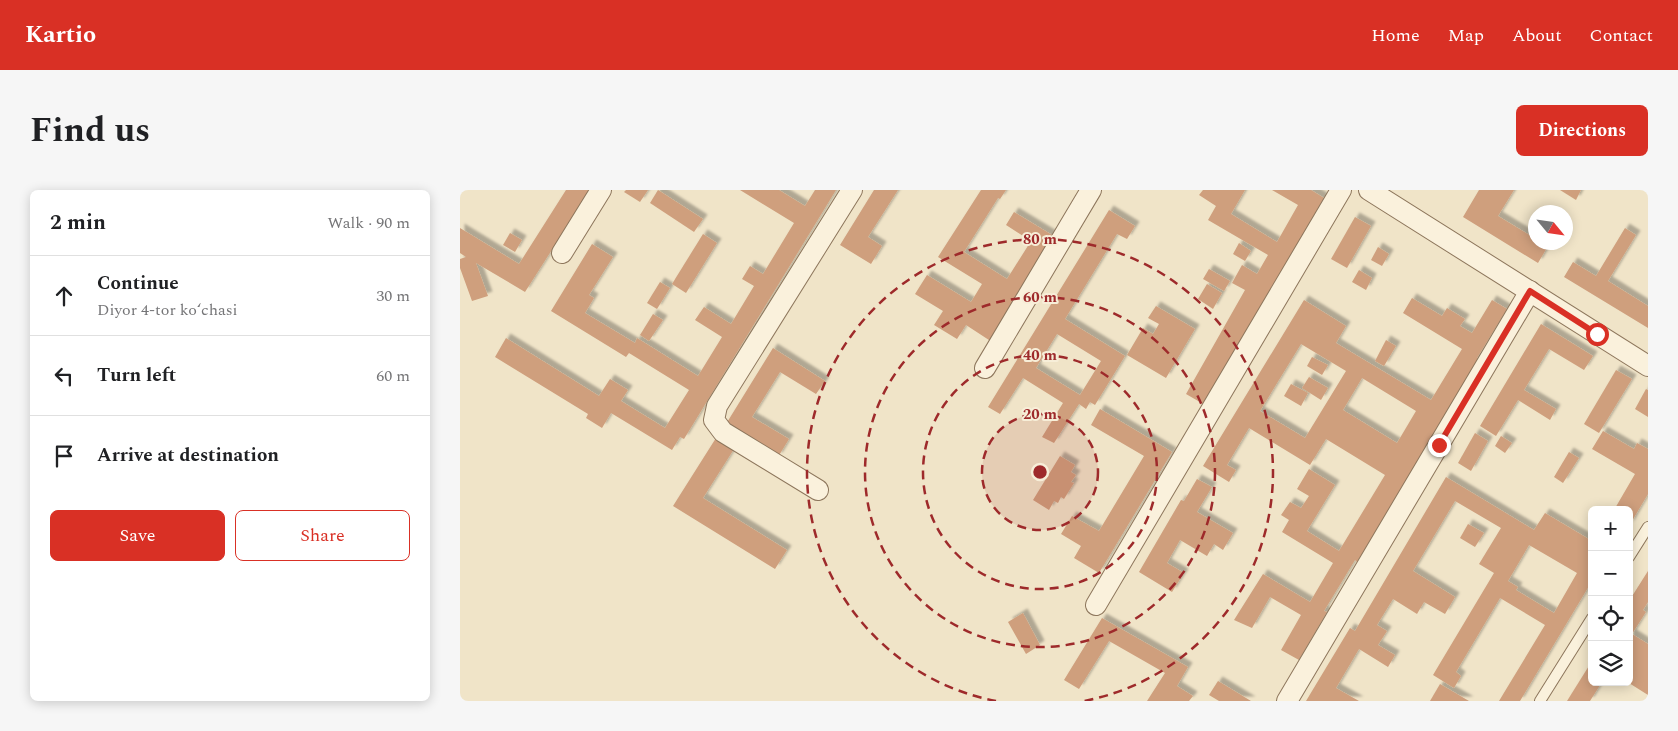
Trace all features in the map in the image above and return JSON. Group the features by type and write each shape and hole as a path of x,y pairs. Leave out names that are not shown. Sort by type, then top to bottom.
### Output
{"street":[{"path":"562,253 600,190"},
{"path":"818,490 723,432 714,420 717,406 852,190"},
{"path":"985,368 1091,190"},
{"path":"1096,605 1341,190"},
{"path":"1369,190 1648,366"},
{"path":"1287,701 1530,291"}],"lane":[{"path":"1633,551 1648,527"},
{"path":"1540,701 1588,624"}],"building":[{"path":"566,190 590,190 525,292 476,263 488,296 472,301 460,268 460,259 466,257 460,253 460,228 519,264"},
{"path":"626,190 648,190 640,202 624,192"},
{"path":"658,190 703,219 694,232 650,203"},
{"path":"740,190 779,190 805,206 815,190 836,190 684,439 680,437 672,450 611,413 602,428 586,418 588,414 495,357 506,338 599,396 610,379 628,390 621,401 665,428 689,390 629,353 626,357 551,311 592,244 613,257 589,295 594,298 585,313 635,343 637,338 698,376 722,337 695,320 704,307 731,324 754,286 742,279 750,266 763,274 794,223"},
{"path":"874,190 898,190 868,237 882,246 871,264 840,245"},
{"path":"981,190 1006,190 1000,199 998,198 964,252 1007,279 1031,241 1006,225 1014,212 1057,238 992,342 966,325 957,339 934,325 943,311 915,294 927,275 971,302 982,284 938,257"},
{"path":"1203,190 1245,190 1231,214 1277,242 1298,205 1272,190 1311,190 1324,198 1205,405 1186,394 1245,290 1232,283 1242,265 1257,274 1268,255 1208,220 1216,206 1199,195"},
{"path":"1479,190 1514,190 1498,216 1528,234 1528,250 1546,250 1538,263 1463,217"},
{"path":"1560,190 1581,190 1576,200"},
{"path":"1109,210 1135,226 1127,239 1117,234 1065,319 1125,356 1095,405 1090,402 1086,409 1079,404 1054,443 1042,437 1063,403 1023,378 1000,414 988,407","holes":["1057,334 1101,361 1080,395 1036,368"]},
{"path":"1355,217 1371,226 1347,268 1331,259"},
{"path":"1625,228 1636,235 1608,281 1648,306 1648,328 1564,277 1573,262 1596,276"},
{"path":"510,233 522,240 515,252 503,245"},
{"path":"703,234 717,243 686,293 672,284"},
{"path":"1239,243 1251,251 1245,261 1233,254"},
{"path":"1378,247 1389,254 1382,266 1371,260"},
{"path":"1209,269 1230,281 1224,291 1203,279"},
{"path":"1359,270 1372,278 1366,290 1352,282"},
{"path":"660,282 670,288 657,309 647,303"},
{"path":"1207,284 1222,293 1213,309 1198,299"},
{"path":"1412,298 1442,316 1447,308 1465,319 1460,326 1472,333 1492,300 1507,309 1477,358 1480,360 1357,562 1355,560 1324,611 1327,612 1299,660 1281,650 1301,615 1270,597 1252,628 1234,620 1263,574 1310,602 1333,563 1282,532 1289,520 1281,515 1290,502 1301,508 1309,496 1297,489 1309,469 1335,485 1307,531 1339,551 1385,475 1326,439 1310,465 1249,428 1227,465 1236,470 1229,482 1203,466 1304,300 1346,326 1336,343 1431,400 1462,349 1403,313","holes":["1301,344 1346,371 1305,438 1260,411","1362,378 1416,411 1397,443 1343,410"]},
{"path":"1156,306 1195,329 1166,378 1127,355 1143,328 1153,334 1159,324 1148,318"},
{"path":"653,314 663,320 649,341 640,335"},
{"path":"1541,324 1593,356 1584,370 1549,349 1524,390 1556,409 1550,420 1518,400 1496,436 1480,426"},
{"path":"1386,340 1396,346 1384,366 1375,361"},
{"path":"773,348 825,381 816,394 780,372 752,417 789,439 778,457 726,424"},
{"path":"1312,357 1328,365 1322,375 1307,366"},
{"path":"1616,370 1632,379 1599,433 1584,424"},
{"path":"1309,377 1328,388 1321,400 1302,388"},
{"path":"1291,384 1308,393 1301,406 1284,396"},
{"path":"1646,389 1648,390 1648,417 1635,409"},
{"path":"1100,409 1172,452 1099,573 1074,558 1081,546 1061,534 1072,516 1099,531 1144,456 1091,425"},
{"path":"1603,431 1634,449 1637,443 1648,449 1648,494 1633,519 1633,506 1616,506 1635,474 1592,449"},
{"path":"1475,433 1488,441 1471,471 1458,463"},
{"path":"1501,436 1512,443 1505,453 1495,446"},
{"path":"716,438 734,449 703,498 787,550 775,569 673,506"},
{"path":"1569,452 1579,458 1563,483 1554,477"},
{"path":"1060,456 1075,465 1071,472 1076,475 1071,482 1074,483 1064,499 1061,497 1058,503 1054,501 1049,510 1033,500"},
{"path":"1446,477 1534,530 1545,513 1588,539 1588,588 1520,701 1499,701 1545,625 1500,598 1456,672 1461,676 1454,688 1433,675 1494,573 1479,564 1501,528 1455,501 1413,571 1455,597 1445,614 1424,602 1417,614 1393,599 1377,625 1387,631 1378,645 1395,655 1388,667 1359,649 1336,688 1359,701 1306,701 1350,628 1355,631","holes":["1529,545 1577,573 1554,613 1516,590 1518,587 1508,581"]},
{"path":"1197,479 1212,487 1197,512 1233,533 1223,550 1214,544 1207,556 1180,540 1167,563 1184,573 1172,592 1139,572 1181,500 1184,501"},
{"path":"1468,524 1484,533 1475,547 1460,538"},
{"path":"1648,571 1648,602 1643,610 1646,612 1633,632 1633,596"},
{"path":"1023,613 1040,645 1026,654 1008,622"},
{"path":"1102,618 1188,667 1177,686 1193,696 1189,701 1147,701 1165,673 1109,641 1079,689 1064,680"},
{"path":"1633,635 1648,644 1648,695 1633,686"},
{"path":"1588,667 1588,686 1599,686 1590,701 1567,701"},
{"path":"1218,681 1251,701 1219,701 1209,695"},
{"path":"1440,684 1469,701 1430,701"}],"route":[{"path":"1439,445 1530,291 1597,334"}]}
